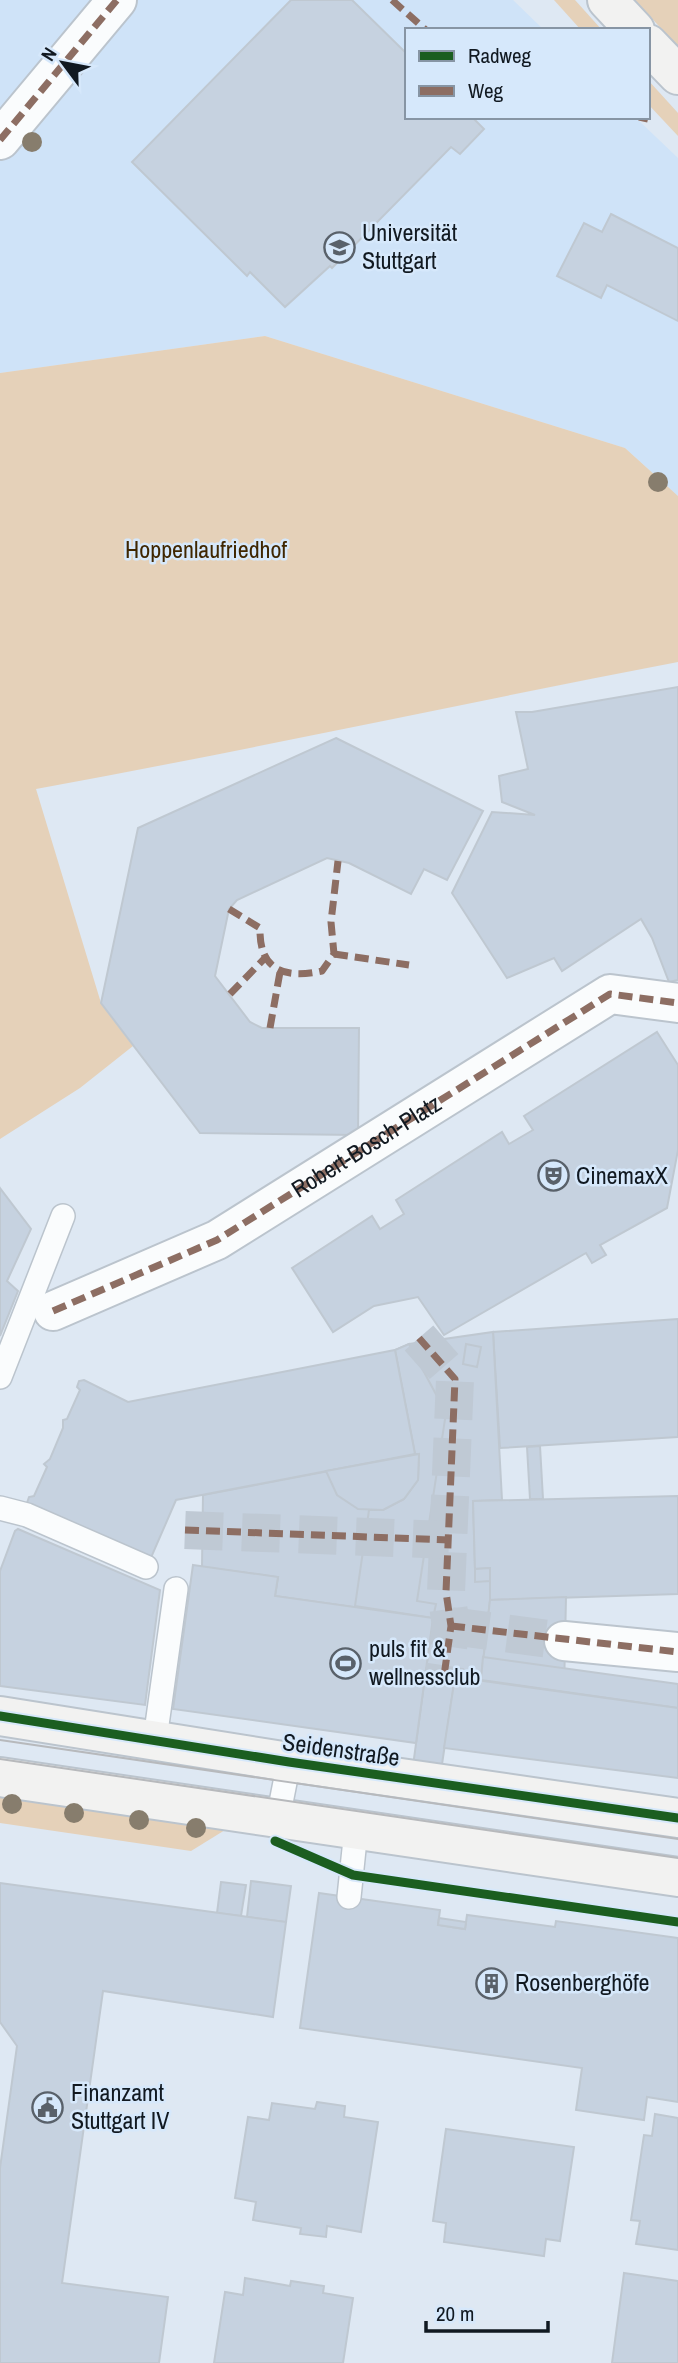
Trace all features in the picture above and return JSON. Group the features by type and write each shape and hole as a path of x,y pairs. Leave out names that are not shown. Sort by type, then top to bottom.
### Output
{"street":[{"path":"0,140 117,0"},
{"path":"607,0 633,28"},
{"path":"650,46 678,75"},
{"name":"Robert-Bosch-Platz","path":"53,1311 217,1240 610,994 678,1003"},
{"path":"564,1641 678,1652"},
{"name":"Seidenstraße","path":"0,1716 289,1762 678,1818"},
{"path":"0,1777 678,1877"}],"lane":[{"path":"0,1377 63,1216"},
{"path":"0,1508 27,1515 146,1567"},
{"path":"155,1739 176,1590"},
{"path":"278,1818 289,1762"},
{"path":"349,1897 356,1830"}],"shaded area":[{"name":"Universität Stuttgart","path":"0,0 513,0 542,28 405,28 405,119 637,119 678,158 678,496 625,448 265,336 0,373"}],"green space":[{"path":"554,0 575,0 600,28 579,28"},
{"path":"635,0 678,0 678,47"},
{"path":"650,82 678,113 678,136 650,106"},
{"name":"Hoppenlaufriedhof","path":"265,336 625,448 678,496 678,662 36,789 101,1003 133,1046 80,1088 0,1139 0,373"},
{"path":"0,1784 238,1822 191,1851 0,1823"}],"building":[{"path":"291,0 352,0 405,52 405,119 474,119 484,129 460,154 451,147 332,268 330,266 285,307 250,272 247,276 132,162"},
{"path":"611,214 678,248 678,321 607,285 601,298 557,276 584,223 602,232"},
{"path":"678,687 678,980 669,982 652,938 641,919 562,971 554,958 507,978 452,893 492,812 535,815 502,802 499,776 528,769 516,712 532,712"},
{"path":"336,738 483,811 447,880 424,869 411,894 349,863 327,858 237,900 229,909 215,976 250,1022 262,1028 359,1028 358,1135 200,1133 101,1003 138,828"},
{"name":"CinemaxX","path":"657,1032 678,1065 678,1150 667,1208 600,1245 606,1255 592,1263 586,1253 444,1335 418,1297 374,1306 333,1332 292,1268 372,1216 380,1229 404,1214 396,1200 502,1132 509,1144 533,1130 524,1116"},
{"path":"0,1188 31,1229 7,1281 18,1291 0,1336"},
{"path":"678,1319 678,1437 500,1448 493,1332"},
{"path":"493,1332 502,1500 473,1501 475,1569 490,1568 490,1600 481,1680 455,1677 441,1771 413,1766 433,1618 275,1596 278,1577 202,1567 203,1495 419,1454 395,1350 409,1344"},
{"path":"409,1344 446,1413 417,1601 436,1604 433,1618 355,1606 369,1510 383,1510 404,1499 418,1480 419,1454 415,1454 395,1350"},
{"path":"466,1344 481,1347 477,1367 463,1364"},
{"path":"395,1350 415,1454 176,1500 150,1560 27,1503 29,1497 34,1496 47,1467 44,1464 50,1459 63,1428 63,1420 67,1419 80,1390 77,1387 79,1381 84,1380 128,1402"},
{"path":"540,1446 543,1499 530,1499 527,1447"},
{"path":"419,1454 418,1480 404,1499 383,1510 358,1509 337,1495 326,1471"},
{"path":"678,1496 678,1594 490,1600 490,1568 475,1569 473,1501"},
{"path":"18,1529 160,1590 145,1705 0,1686 0,1571"},
{"path":"193,1565 278,1577 275,1596 433,1618 416,1743 173,1709"},
{"path":"490,1568 490,1581 475,1582 475,1569"},
{"path":"566,1597 564,1692 481,1680 490,1600"},
{"path":"483,1657 678,1684 678,1708 481,1680"},
{"path":"455,1677 678,1708 678,1778 444,1748"},
{"path":"251,1881 291,1886 286,1922 247,1917"},
{"path":"221,1882 246,1885 241,1916 217,1913"},
{"name":"Finanzamt Stuttgart IV","path":"0,1883 286,1922 273,2017 103,1991 62,2283 168,2297 159,2363 0,2363 0,2168 17,2046 0,2022"},
{"name":"Rosenberghöfe","path":"319,1893 440,1910 438,1925 465,1929 467,1915 555,1927 556,1921 678,1938 678,2102 647,2097 644,2120 576,2110 582,2068 300,2028"},
{"path":"439,1918 466,1922 465,1929 438,1925"},
{"path":"317,2102 345,2106 344,2117 378,2122 361,2232 327,2226 326,2237 300,2234 301,2228 253,2220 256,2202 235,2198 248,2117 269,2120 272,2103 315,2109"},
{"path":"655,2114 678,2118 678,2250 636,2244 640,2221 631,2220 644,2135 652,2136"},
{"path":"446,2129 574,2147 560,2241 546,2239 544,2256 444,2242 446,2223 433,2221"},
{"path":"624,2273 678,2281 678,2363 612,2363"},
{"path":"245,2278 290,2286 291,2281 324,2286 323,2293 353,2298 343,2363 214,2363 225,2292 243,2295"}],"tunnel":[{"path":"419,1338 455,1379 446,1592 451,1626 444,1676"},
{"path":"185,1530 449,1540"},
{"path":"451,1626 564,1641"}],"tram line":[{"path":"0,1740 678,1839"},
{"path":"0,1759 678,1858"}],"marked path":[{"path":"0,140 117,0"},
{"path":"392,0 424,28"},
{"path":"229,909 260,928 264,954 269,963 277,969 297,974 322,971 334,954 331,922 338,861"},
{"path":"334,954 409,965"},
{"path":"230,994 265,958"},
{"path":"270,1028 280,972"},
{"path":"53,1311 217,1240 610,994 678,1003"},
{"path":"419,1338 455,1379 446,1592 451,1626 444,1676"},
{"path":"185,1530 449,1540"},
{"path":"451,1626 678,1652"}],"cycle path":[{"path":"0,1716 289,1762 678,1818"},
{"path":"275,1841 353,1875 678,1922"}],"place":[{"name":"Universität Stuttgart","path":"339,247"},
{"name":"CinemaxX","path":"553,1176"},
{"name":"puls fit & wellnessclub","path":"346,1663"},
{"name":"Rosenberghöfe","path":"492,1983"},
{"name":"Finanzamt Stuttgart IV","path":"48,2107"}]}
